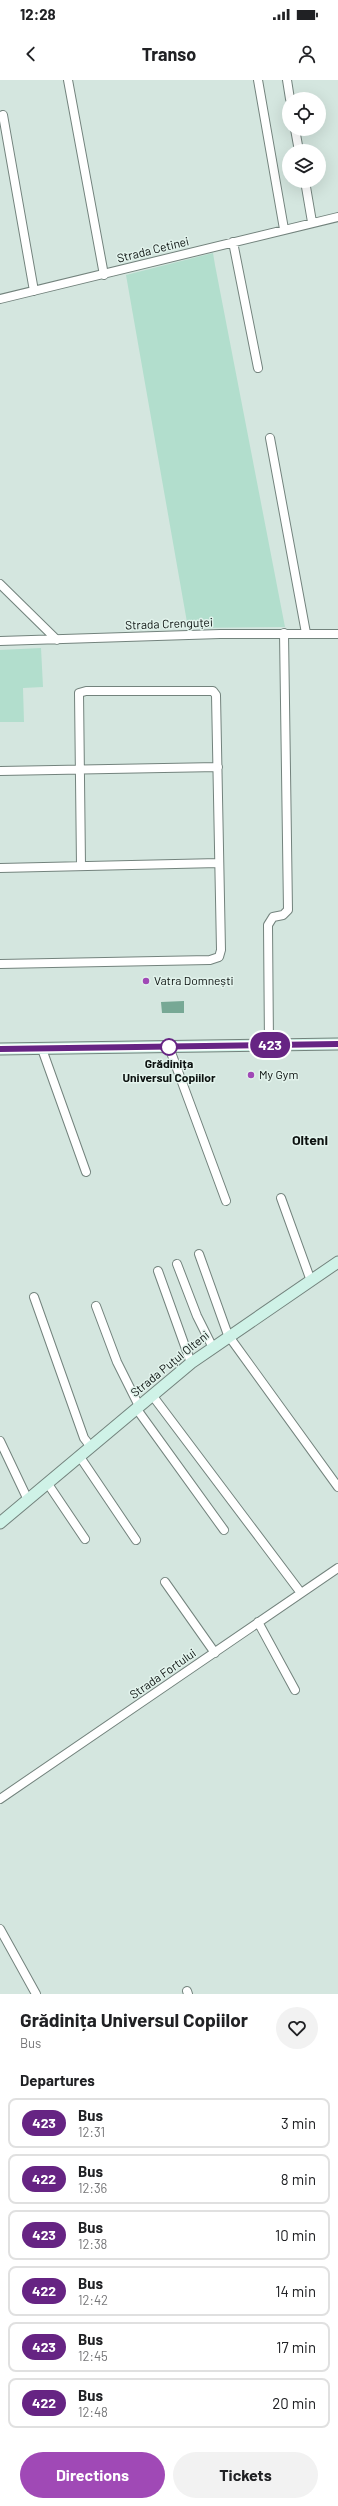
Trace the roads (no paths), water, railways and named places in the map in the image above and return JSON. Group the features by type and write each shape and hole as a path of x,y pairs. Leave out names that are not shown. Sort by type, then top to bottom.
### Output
{"street":[{"path":"68,80 104,275"},
{"path":"258,80 284,229"},
{"path":"287,80 289,92"},
{"path":"3,115 34,291"},
{"path":"306,188 312,222"},
{"name":"Strada Cetinei","path":"0,299 104,275 312,222 338,217"},
{"path":"233,242 258,368"},
{"path":"270,438 306,634"},
{"path":"0,584 57,640"},
{"path":"269,1045 268,925 273,917 283,915 288,910 284,633"},
{"name":"Strada Crenguței","path":"0,641 284,633 338,634"},
{"path":"0,964 217,959 221,950 216,695 213,691 80,692 78,696 82,865"},
{"path":"0,771 218,768"},
{"path":"0,868 219,863"},
{"path":"0,1049 338,1044"},
{"path":"169,1047 226,1201"},
{"path":"42,1049 86,1172"},
{"path":"281,1198 311,1281"},
{"path":"199,1254 228,1335 338,1487"},
{"name":"Strada Puțul Olteni","path":"0,1523 191,1362 228,1335 338,1262"},
{"path":"177,1264 197,1316 212,1346"},
{"path":"158,1271 191,1362"},
{"path":"34,1297 84,1438 91,1447"},
{"path":"96,1306 117,1362 138,1407 224,1530"},
{"path":"152,1395 301,1593"},
{"path":"0,1441 28,1500"},
{"path":"80,1457 136,1540"},
{"path":"48,1484 84,1539"},
{"name":"Strada Fortului","path":"0,1799 338,1568"},
{"path":"165,1582 215,1653"},
{"path":"258,1622 295,1690"},
{"path":"0,1929 36,1994"}],"place":[{"name":"Vatra Domnești","path":"146,981"},
{"name":"Grădinița Universul Copiilor","path":"169,1047"},
{"name":"My Gym","path":"251,1075"}],"district":[{"name":"Olteni","path":"310,1140"}]}
